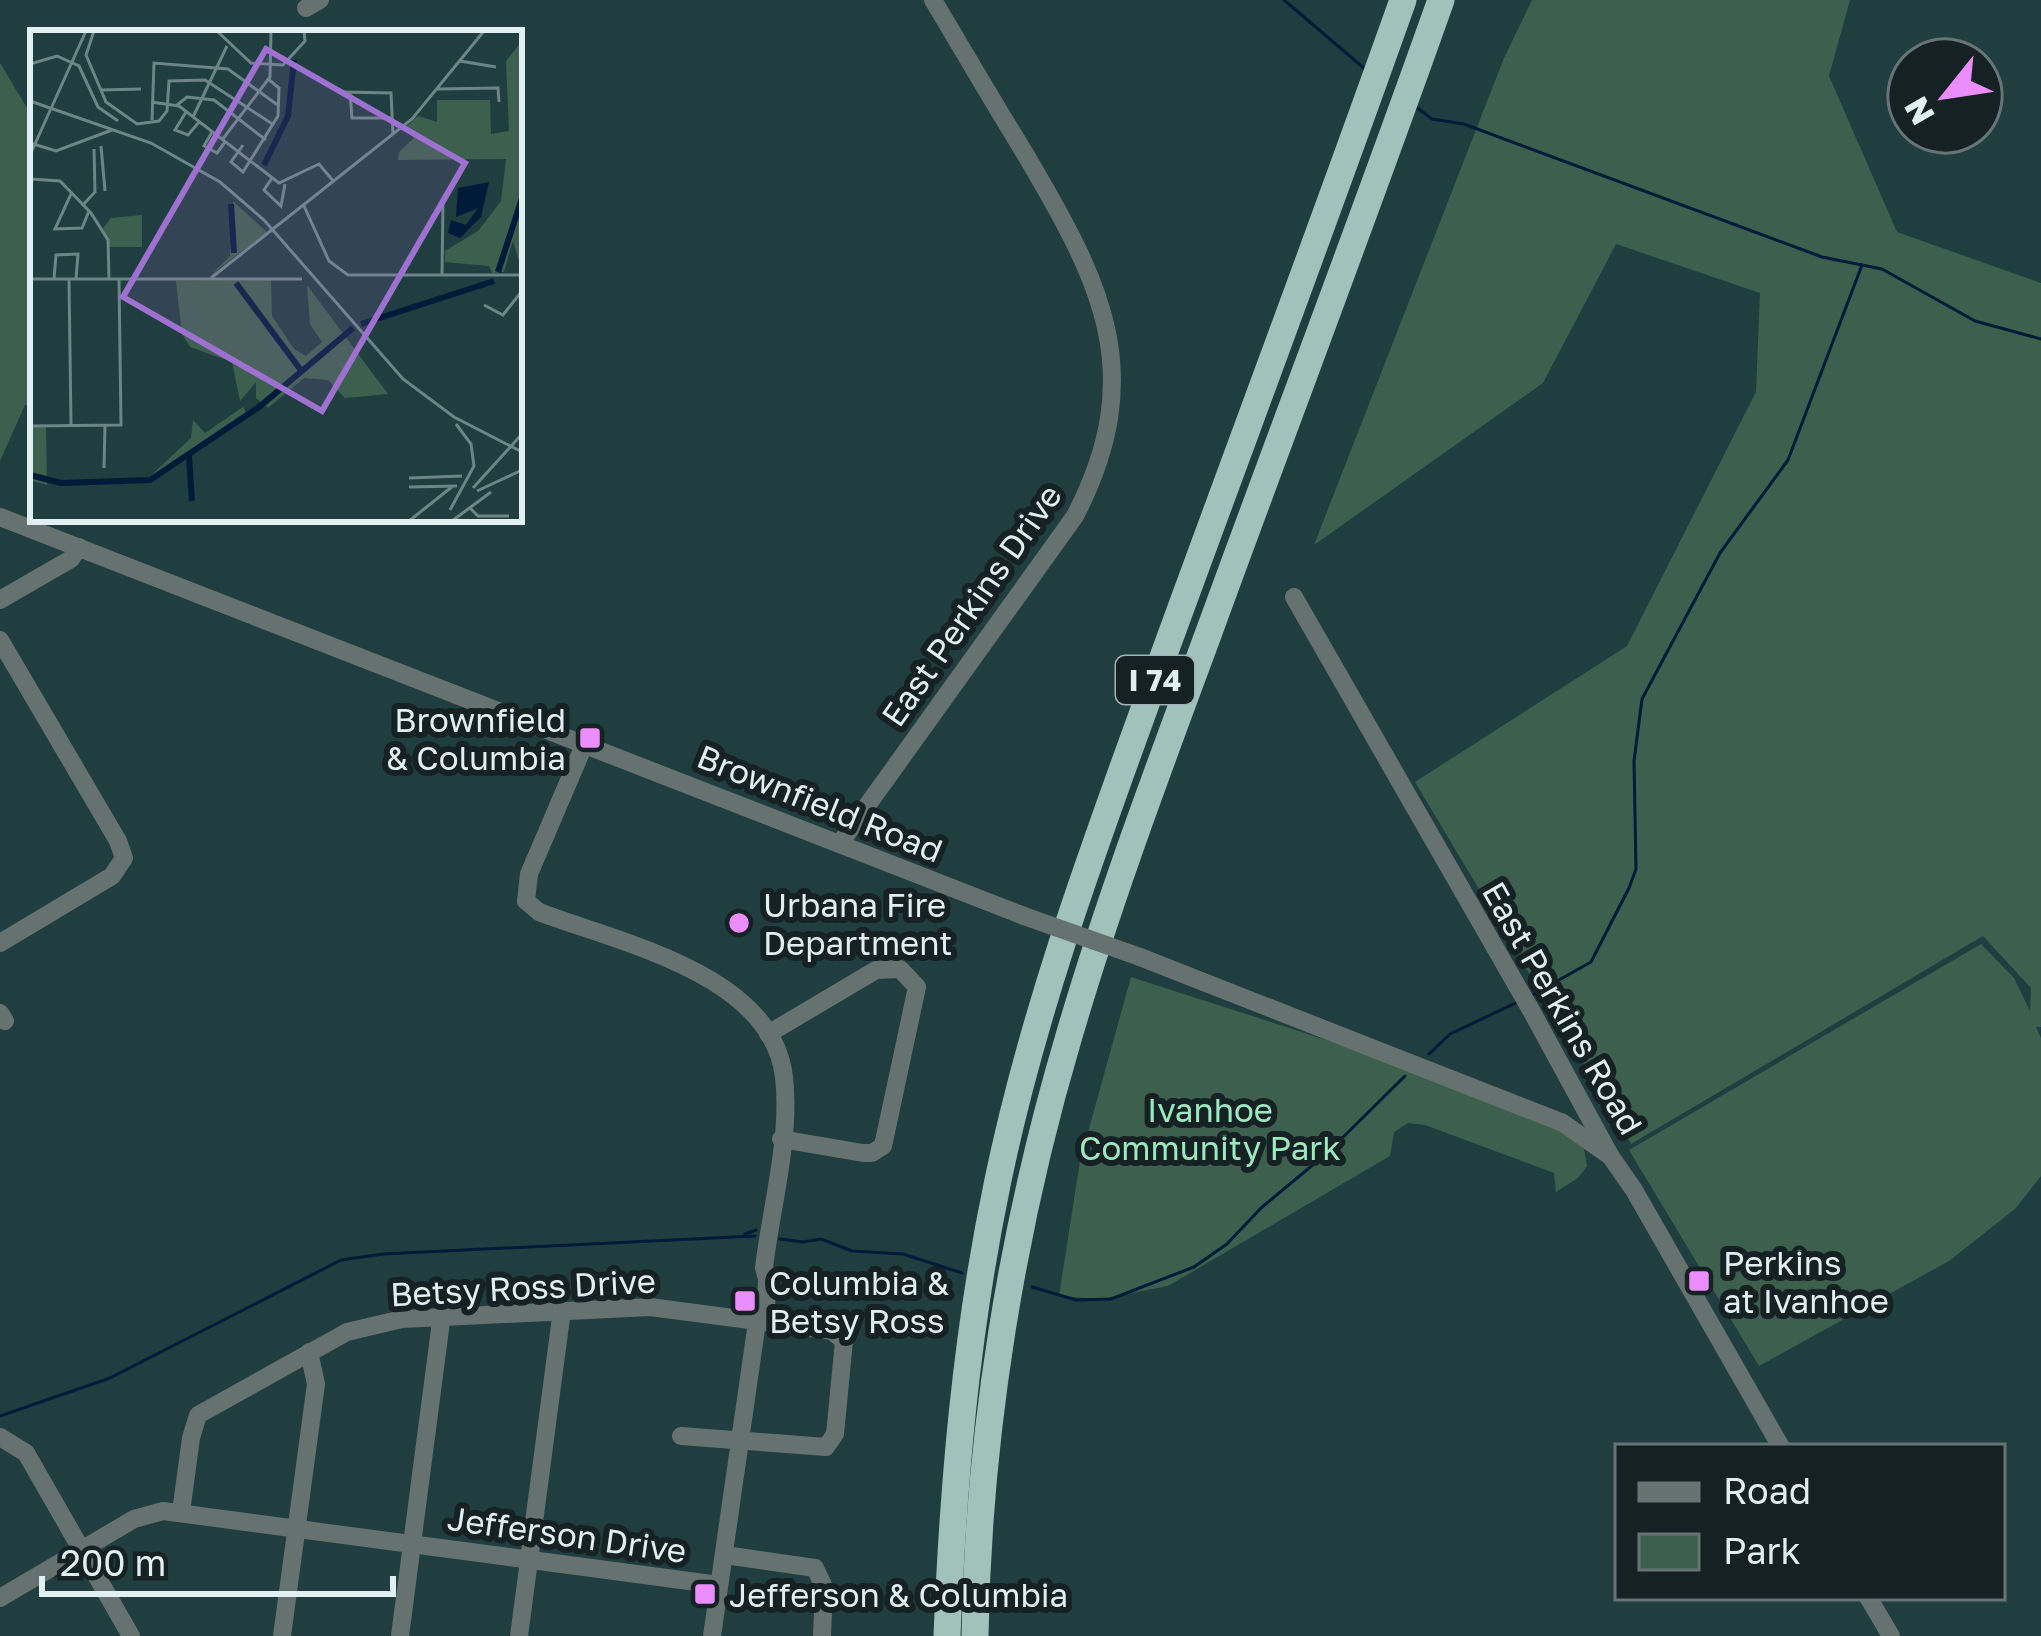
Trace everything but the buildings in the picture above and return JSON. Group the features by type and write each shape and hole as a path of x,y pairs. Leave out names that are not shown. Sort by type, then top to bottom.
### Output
{"highway":[{"name":"I 74","path":"947,1636 952,1514 969,1347 997,1183 1020,1083 1100,830 1403,0"},
{"name":"I 74","path":"975,1636 988,1447 1004,1334 1041,1139 1069,1036 1131,844 1441,0"}],"street":[{"name":"East Perkins Drive","path":"841,842 1055,547 1094,476 1106,440 1112,373 1102,306 1078,247 933,0"},
{"name":"Brownfield Road","path":"0,517 1563,1123 1611,1156"},
{"path":"0,600 71,559 79,547"},
{"name":"East Perkins Road","path":"1294,598 1779,1444"},
{"path":"0,640 118,841 123,863 112,877 0,943"},
{"path":"585,743 529,874 526,901 539,912 720,982 743,1000 768,1034 784,1076 781,1139 764,1268 751,1312 757,1322 712,1636"},
{"path":"768,1034 876,970 900,970 917,987 883,1146 863,1153 781,1139"},
{"name":"Betsy Ross Drive","path":"182,1512 198,1414 346,1332 442,1315 650,1307 839,1335 846,1348 831,1443 818,1449 740,1439"},
{"path":"519,1636 562,1310"},
{"path":"400,1636 442,1315"},
{"path":"282,1636 316,1384 309,1352"},
{"path":"681,1436 740,1439"},
{"path":"0,1437 26,1453 131,1636"},
{"name":"Jefferson Drive","path":"0,1598 146,1514 182,1512 719,1585"},
{"path":"724,1555 814,1568 824,1588 822,1636"},
{"path":"1870,1600 1891,1636"}],"green space":[{"path":"1532,0 1850,0 1829,76 1897,232 2041,283 2041,1027 2036,1027 2041,1038 2041,1176 2015,1209 1949,1261 1759,1366 1629,1150 1981,944 2014,978 2030,1011 2031,988 1983,936 1631,1144 1415,782 1627,646 1756,392 1760,293 1616,244 1543,383 1314,545 1504,58"},
{"path":"0,63 30,113 30,406 25,405 0,461"},
{"name":"Ivanhoe Community Park","path":"1131,977 1474,1093 1583,1143 1587,1166 1556,1192 1554,1173 1425,1125 1408,1123 1394,1132 1390,1156 1168,1286 1100,1299 1059,1296 1080,1161"}],"waterway":[{"path":"1284,0 1365,69"},
{"path":"1416,107 1432,119 1464,124 1822,257 1882,269 1975,321 2041,339"},
{"path":"1534,994 1591,962 1629,888 1636,869 1634,761 1642,699 1720,553 1788,460 1862,265"},
{"path":"1429,1054 1450,1034 1520,1001"},
{"path":"1032,1287 1076,1300 1111,1299 1194,1267 1227,1244 1405,1076"},
{"path":"745,1234 756,1230"},
{"path":"0,1416 110,1378 341,1260 755,1236"},
{"path":"780,1239 821,1239 852,1251 903,1254 962,1273"}],"place":[{"name":"Brownfield & Columbia","path":"590,738"},
{"name":"Urbana Fire Department","path":"739,923"},
{"name":"Perkins at Ivanhoe","path":"1699,1281"},
{"name":"Columbia & Betsy Ross","path":"745,1301"},
{"name":"Jefferson & Columbia","path":"705,1594"}]}
